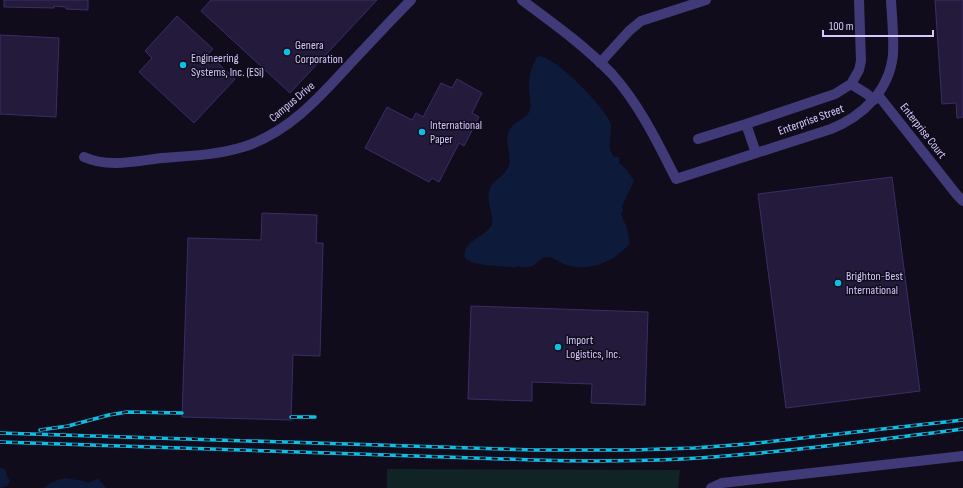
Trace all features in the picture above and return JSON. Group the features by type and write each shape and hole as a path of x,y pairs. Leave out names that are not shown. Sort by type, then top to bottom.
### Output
{"street":[{"name":"Campus Drive","path":"84,157 94,161 112,163 231,151 260,141 287,126 314,102 411,0"},
{"path":"522,0 571,36 600,63 640,21 706,0"},
{"path":"698,139 835,94 851,84 859,70 861,61 859,0"},
{"name":"Enterprise Street","path":"600,63 612,75 646,122 676,179 842,124 853,118 876,98 886,79 893,56 891,0"},
{"name":"Enterprise Court","path":"851,84 876,98 963,201"},
{"path":"746,124 756,153"},
{"path":"711,488 722,483 963,456"}],"green space":[{"path":"387,469 680,470 678,488 387,488"}],"water":[{"path":"538,56 546,58 567,73 600,106 611,124 611,153 614,157 619,157 619,163 627,170 634,181 622,206 623,211 621,214 627,228 630,243 617,256 600,264 582,267 573,266 547,257 531,266 522,268 519,266 513,268 474,263 465,258 467,247 486,232 492,224 488,200 489,191 493,183 505,172 509,165 510,161 507,138 510,129 526,116 530,110 529,80 532,67"},
{"path":"0,468 3,468 6,471 10,481 7,486 0,488"},
{"path":"64,478 88,483 98,478 106,488 44,488 50,483"}],"building":[{"path":"4,0 88,0 88,10 66,9 66,7 54,6 54,8 4,7"},
{"name":"Genera Corporation","path":"211,0 377,0 290,93 201,11"},
{"path":"935,0 963,0 963,117 957,118 956,103 942,104"},
{"name":"Engineering Systems, Inc. (ESi)","path":"177,16 213,49 208,54 235,79 194,123 139,72 152,58 145,51"},
{"path":"0,35 59,38 56,117 0,114"},
{"name":"International Paper","path":"457,79 482,93 472,113 479,117 464,146 459,143 439,182 432,178 429,182 365,148 387,107 412,120 416,113 423,117 441,83 452,88"},
{"name":"Brighton-Best International","path":"892,177 920,391 786,408 758,194"},
{"path":"262,213 317,215 316,243 323,243 320,356 293,355 291,420 182,417 188,238 261,240"},
{"name":"Import Logistics, Inc.","path":"471,306 648,312 645,405 591,403 592,384 532,382 532,401 468,399"}],"railway":[{"path":"40,430 68,426 109,415 127,412 182,413"},
{"path":"291,417 315,417"},
{"path":"0,433 535,450 633,450 748,444 963,420"},
{"path":"0,442 535,460 615,461 669,460 776,452 963,429"}],"place":[{"name":"Genera Corporation","path":"287,52"},
{"name":"Engineering Systems, Inc. (ESi)","path":"183,65"},
{"name":"International Paper","path":"422,132"},
{"name":"Brighton-Best International","path":"838,283"},
{"name":"Import Logistics, Inc.","path":"558,347"}]}
